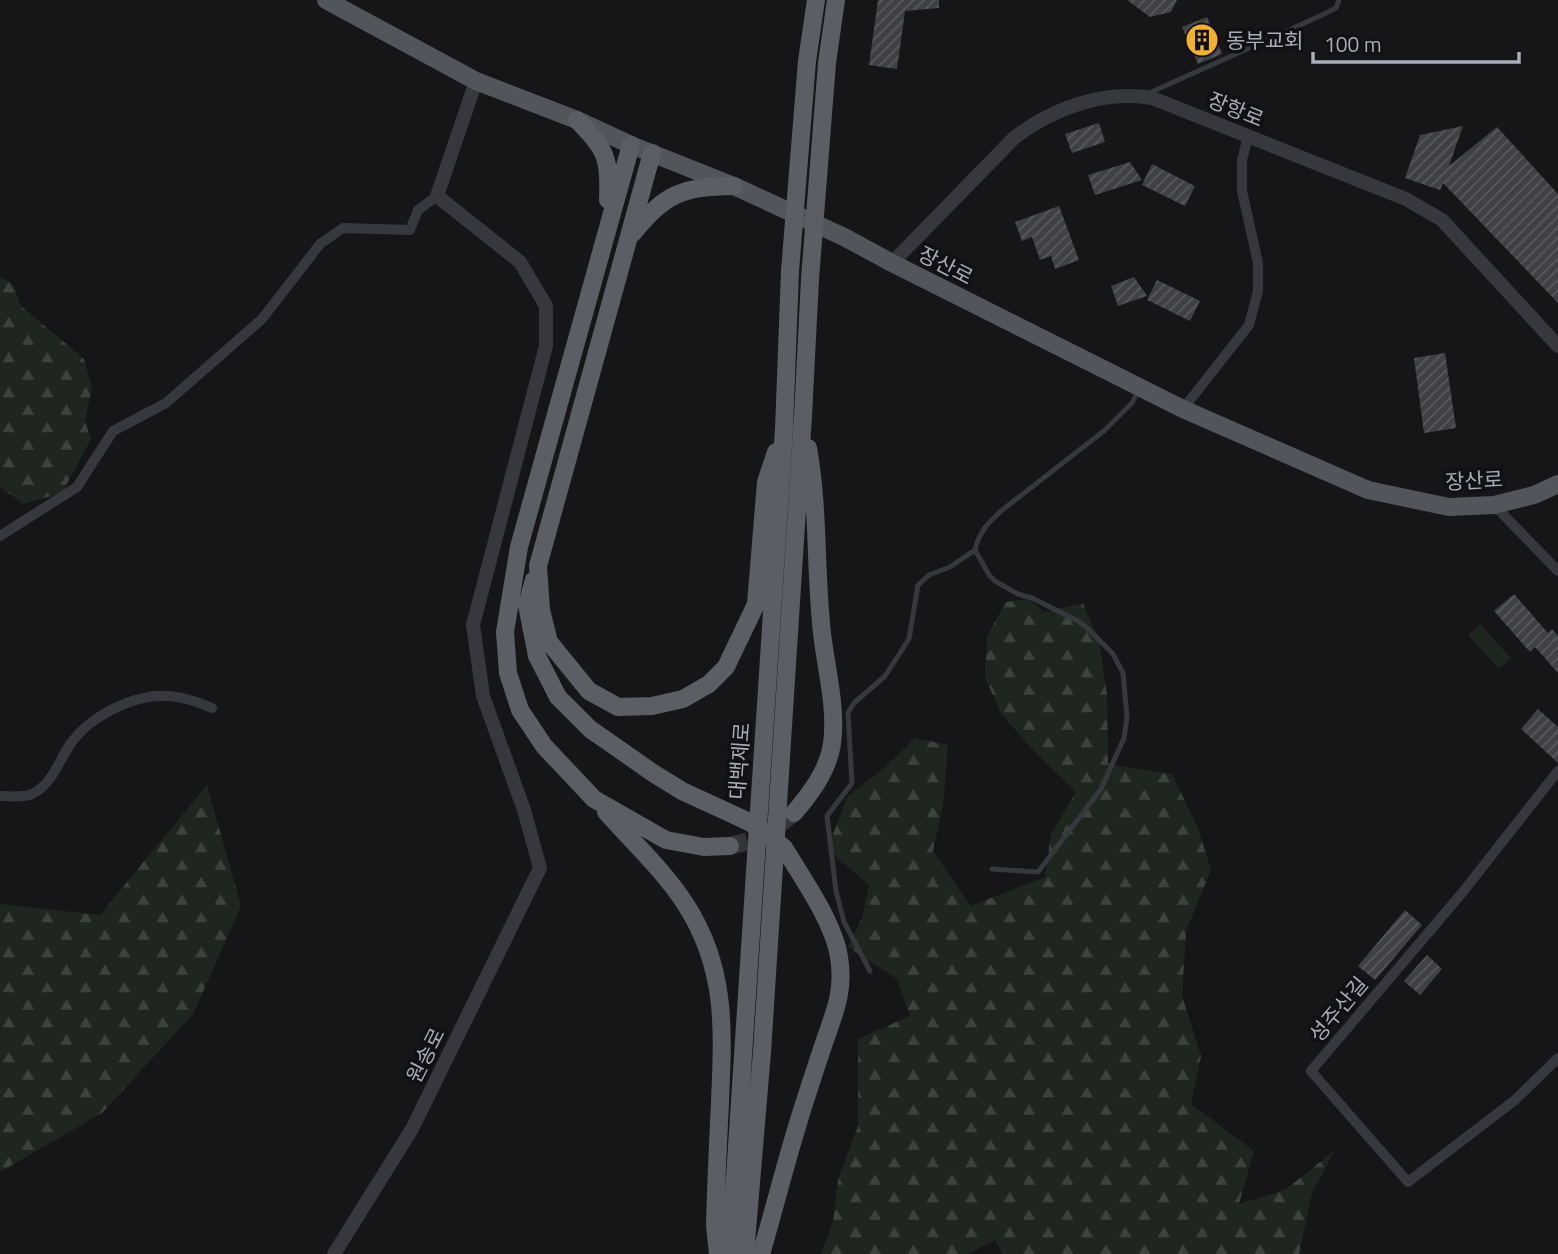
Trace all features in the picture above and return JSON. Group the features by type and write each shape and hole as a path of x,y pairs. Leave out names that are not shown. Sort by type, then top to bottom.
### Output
{"highway":[{"name":"대백제로","path":"730,1254 784,429 790,271 807,61 816,0"},
{"name":"대백제로","path":"745,1254 762,1052 810,279 827,63 836,0"},
{"path":"577,120 605,153 609,182 606,229"},
{"path":"631,145 519,547 505,632 508,673 520,710 544,746 668,879 688,907 715,968 723,1027 715,1225 718,1254"},
{"path":"652,153 527,605 537,656 558,697 590,729 653,773 682,791 761,829 784,848 804,879 839,953 839,1000 799,1120 761,1254"},
{"path":"628,239 652,209 679,192 705,187 734,186"},
{"path":"794,813 815,788 824,766 832,746 833,717 819,606 814,482 803,416"},
{"path":"538,566 541,610 549,642 589,691 618,707 652,706 683,699 709,684 726,667 756,604 766,482 784,429"},
{"path":"594,799 666,841 704,847 730,846"}],"main road":[{"name":"장산로","path":"326,0 476,81 734,186 844,237 1183,409 1368,490 1449,507 1494,505 1534,495 1558,484"}],"street":[{"path":"0,536 77,487 113,431 166,404 262,319 320,244 343,228 410,230 418,210 437,195 476,81"},
{"name":"장항로","path":"892,263 1014,138 1032,124 1069,106 1114,97 1141,96 1152,98 1406,199 1442,220 1558,346"},
{"path":"1183,409 1249,325 1258,291 1258,263 1242,191 1242,160 1248,137"},
{"name":"원송로","path":"334,1254 412,1129 541,869 524,810 483,696 473,625 546,346 546,306 520,262 437,195"},
{"path":"1494,505 1558,571"},
{"path":"0,796 24,797 35,793 52,777 71,743 89,723 127,702 146,696 167,695 190,699 212,708"},
{"name":"성주산길","path":"1558,771 1462,892 1311,1071 1408,1182 1515,1100 1558,1058"}],"lane":[{"path":"1141,96 1320,16 1336,8 1339,0"},
{"path":"870,971 844,922 836,891 827,816 852,783 848,713 854,703 885,677 909,639 918,585 929,575 950,567 975,550 986,525 1105,430 1132,403 1140,388"},
{"path":"975,550 995,581 1078,621 1097,638 1113,654 1123,673 1126,696 1124,738 1101,789 1038,872 992,869"}],"green space":[{"path":"0,277 13,284 21,306 84,359 92,388 85,421 91,439 62,493 23,504 0,487"},
{"path":"1029,599 1044,612 1083,603 1099,642 1107,695 1108,764 1172,774 1198,828 1211,870 1186,931 1182,996 1201,1056 1191,1104 1254,1151 1239,1204 1285,1190 1335,1150 1312,1193 1299,1254 1003,1254 995,1240 967,1254 821,1254 833,1222 838,1180 858,1126 858,1039 910,1016 897,979 848,947 862,918 869,885 827,849 848,796 883,769 915,738 948,745 943,805 933,851 971,906 1045,877 1051,834 1076,792 1001,714 985,677 987,636 1006,602"},
{"path":"1480,624 1511,658 1499,669 1468,635"},
{"path":"207,785 241,906 193,1014 102,1113 0,1172 0,904 100,915"}],"building":[{"path":"878,0 939,0 939,8 905,11 897,69 869,65"},
{"path":"1127,0 1177,0 1171,12 1150,17"},
{"name":"동부교회","path":"1207,17 1222,54 1198,64 1182,27"},
{"path":"1099,123 1105,142 1072,153 1065,134"},
{"path":"1463,126 1449,166 1497,127 1558,194 1558,303 1443,183 1440,190 1405,178 1420,135"},
{"path":"1130,162 1142,180 1095,195 1088,175"},
{"path":"1152,164 1195,186 1185,206 1142,185"},
{"path":"1059,206 1079,260 1055,269 1051,256 1040,260 1032,237 1022,241 1015,222"},
{"path":"1134,277 1147,296 1118,306 1111,286"},
{"path":"1157,280 1200,301 1190,321 1147,300"},
{"path":"1445,353 1456,428 1424,433 1414,358"},
{"path":"1514,594 1548,633 1552,629 1558,636 1558,673 1535,647 1530,652 1494,611"},
{"path":"1538,709 1558,727 1558,763 1521,729"},
{"path":"1405,910 1422,925 1375,980 1358,966"},
{"path":"1427,955 1442,969 1420,995 1404,981"}],"tunnel":[{"path":"730,846 760,838 794,813"}],"place":[{"name":"동부교회","path":"1202,40"}]}
